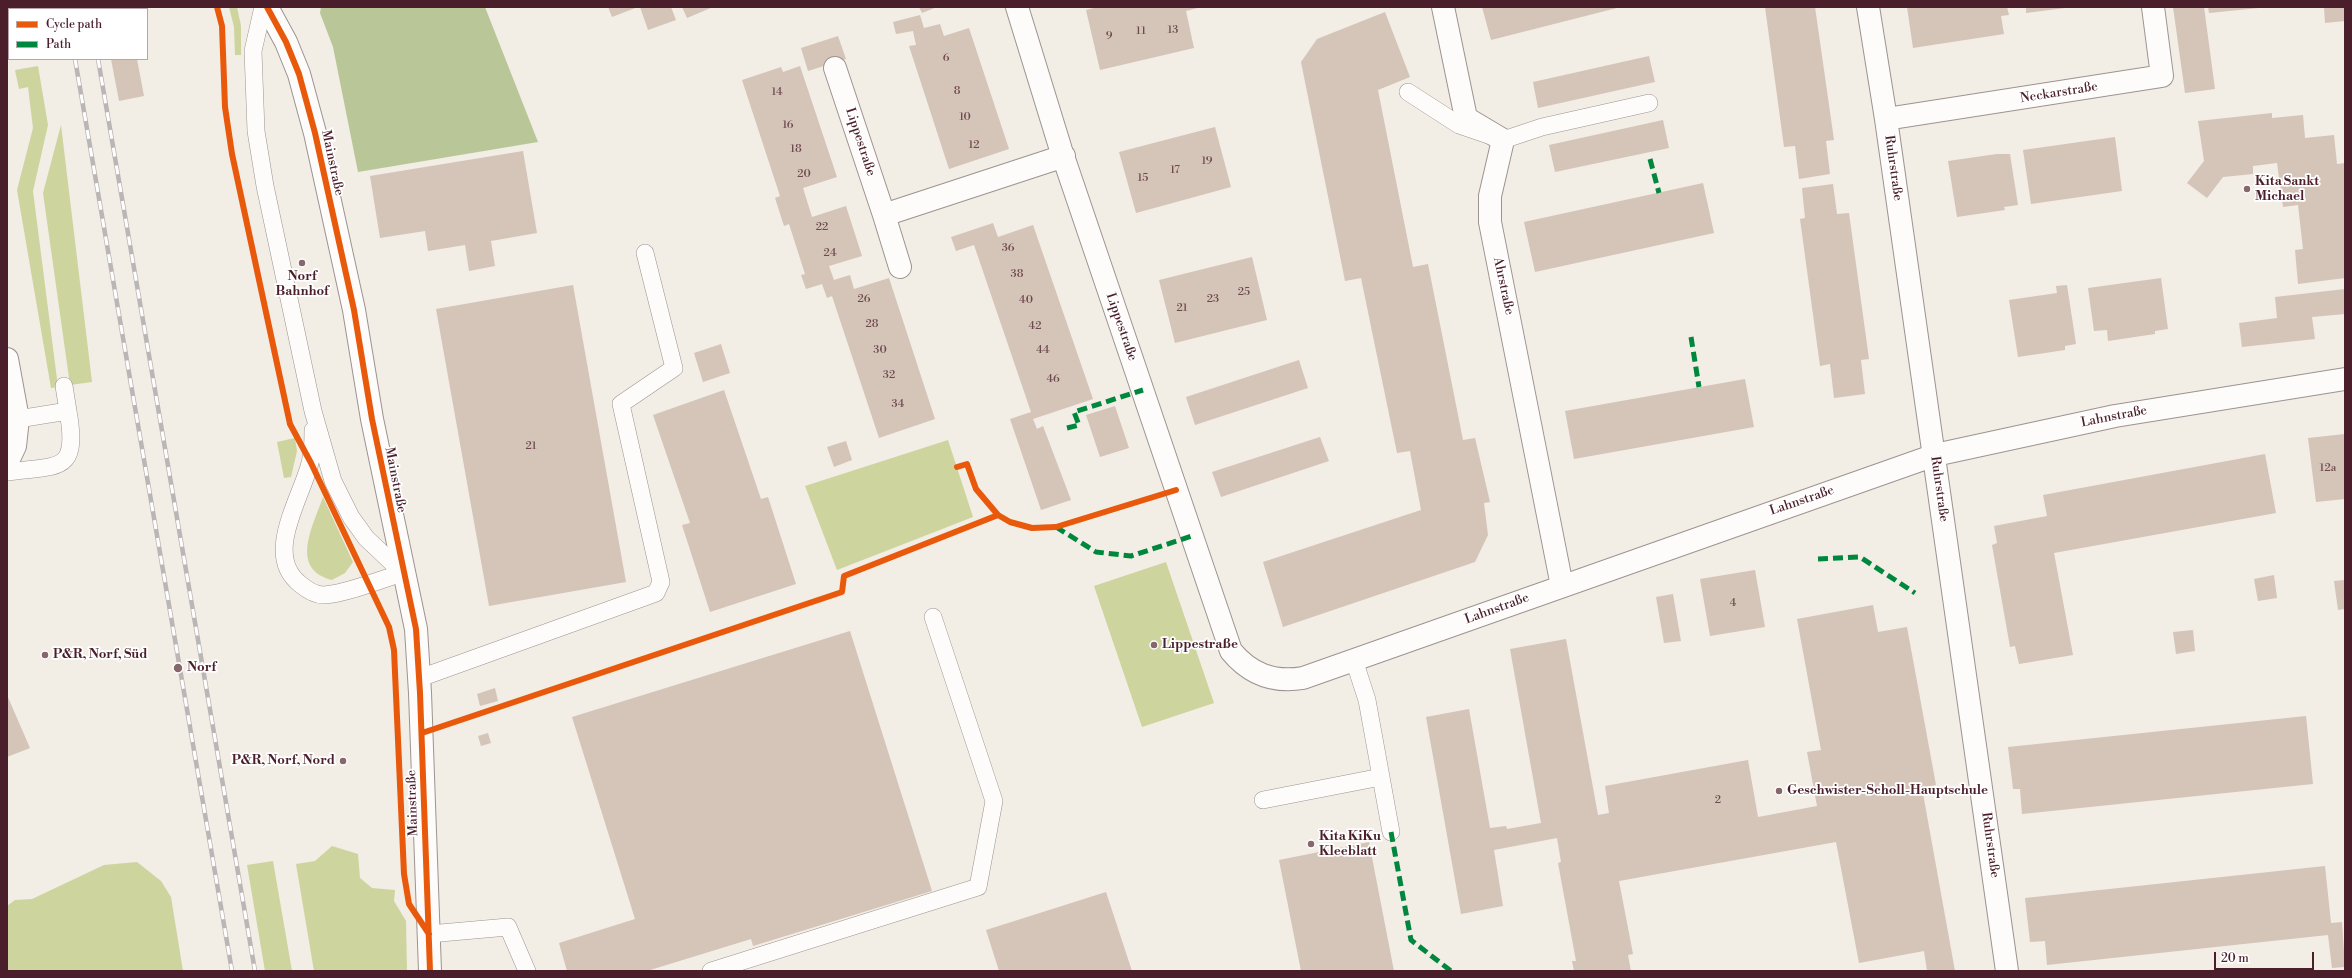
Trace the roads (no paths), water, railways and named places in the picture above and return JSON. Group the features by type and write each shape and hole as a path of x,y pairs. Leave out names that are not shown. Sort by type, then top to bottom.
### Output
{"street":[{"name":"Mainstraße","path":"267,7 286,42 299,74 315,133 354,310 367,393 416,630 420,678 430,971"},
{"name":"Lippestraße","path":"1017,7 1064,156 1231,651 1250,670 1275,680"},
{"path":"1443,7 1466,118 1503,140"},
{"name":"Ruhrstraße","path":"1868,7 1886,119 1935,455 2007,971"},
{"name":"Neckarstraße","path":"1886,119 2162,76 2153,7"},
{"name":"Lippestraße","path":"836,68 900,267"},
{"name":"Ahrstraße","path":"1503,140 1490,196 1490,222 1562,586"},
{"path":"884,215 1064,156"},
{"path":"7,359 18,418 15,446 7,463"},
{"name":"Lahnstraße","path":"1275,680 1303,678 1935,455 2115,416 2345,379"}],"lane":[{"path":"263,7 253,51 256,131 265,186 313,411 333,481 351,517 366,538 403,573"},
{"path":"1408,92 1459,125 1503,140 1542,127 1649,103"},
{"path":"420,678 656,593 661,582 621,404 674,368 644,253"},
{"path":"7,472 58,465 70,454 73,437 64,386"},
{"path":"18,418 68,411"},
{"path":"313,411 311,463 284,541 283,557 286,568 293,579 303,587 322,595 332,594 403,573"},
{"path":"711,971 978,886 994,801 933,617"},
{"path":"1354,660 1367,700 1391,832"},
{"path":"1263,800 1381,778"},
{"path":"429,934 508,927 527,971"}],"railway":[{"path":"75,60 232,971"},
{"path":"98,60 255,971"}],"place":[{"name":"Kita Sankt Michael","path":"2247,189"},
{"name":"Norf Bahnhof","path":"302,263"},
{"name":"Lippestraße","path":"1154,645"},
{"name":"P&R, Norf, Süd","path":"45,655"},
{"name":"Norf","path":"178,668"},
{"name":"P&R, Norf, Nord","path":"343,761"},
{"name":"Geschwister-Scholl-Hauptschule","path":"1779,791"},
{"name":"Kita KiKu Kleeblatt","path":"1311,844"}]}
